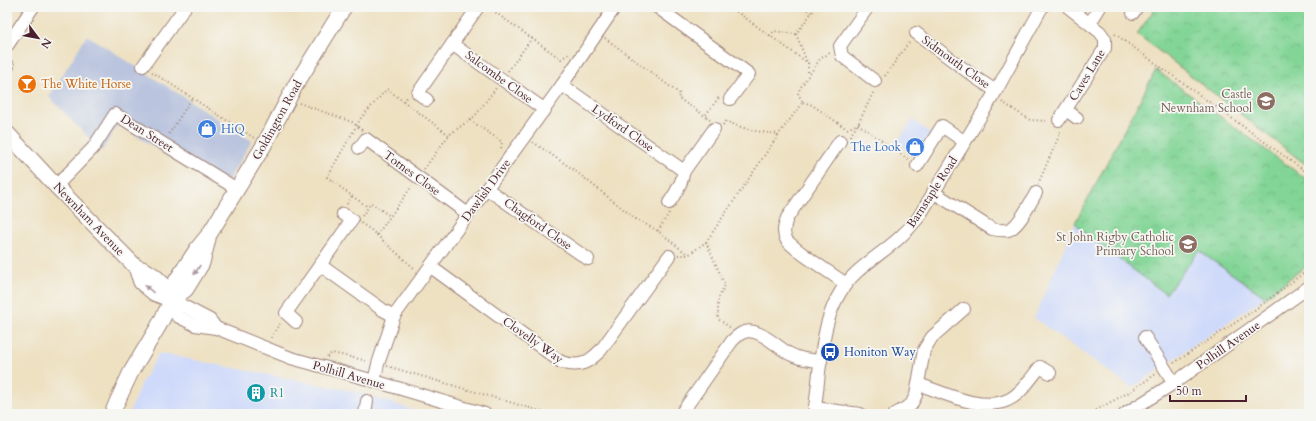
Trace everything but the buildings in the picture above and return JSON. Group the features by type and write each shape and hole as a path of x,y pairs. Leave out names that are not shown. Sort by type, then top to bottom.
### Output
{"main road":[{"name":"Goldington Road","path":"112,414 131,372 172,300 176,281 197,249 210,233 237,189 344,7"},
{"name":"Newnham Avenue","path":"9,140 136,267 146,269 168,289 172,300"}],"street":[{"path":"142,66 185,7"},
{"name":"Salcombe Close","path":"427,100 418,93 478,7"},
{"name":"Dawlish Drive","path":"374,381 394,316 545,110 615,7"},
{"path":"657,7 749,74 730,99"},
{"path":"868,7 840,46 842,56 875,81"},
{"name":"Barnstaple Road","path":"815,411 824,332 835,301 846,284 859,271 896,242 908,230 934,192 994,94 1042,7"},
{"name":"Caves Lane","path":"1068,7 1090,23 1105,39 1105,48 1062,115 1078,118"},
{"path":"1090,23 1100,7"},
{"path":"7,46 36,9"},
{"name":"Sidmouth Close","path":"916,33 976,78 994,94"},
{"name":"Salcombe Close","path":"452,44 545,110"},
{"name":"Lydford Close","path":"562,86 684,171"},
{"name":"Dean Street","path":"56,186 93,148 115,114 237,189"},
{"path":"669,203 681,182 684,171 712,124"},
{"path":"917,166 942,126 965,142"},
{"path":"840,141 787,218 784,228 786,238 794,247 846,284"},
{"name":"Totnes Close","path":"362,144 418,177 468,214"},
{"name":"Chagford Close","path":"487,189 588,259"},
{"path":"934,192 992,229 1001,231 1009,230 1020,220 1036,193"},
{"path":"296,322 286,313 351,219"},
{"name":"Clovelly Way","path":"431,267 561,362 571,365 586,363 601,350 669,256"},
{"path":"320,265 383,310 394,316"},
{"name":"Polhill Avenue","path":"1125,414 1174,383 1282,308 1309,287"},
{"name":"Polhill Avenue","path":"172,300 177,316 195,325 216,328 264,349 290,358 484,414"},
{"path":"895,414 911,404 916,394 924,350 932,337 964,309"},
{"path":"685,413 732,340 743,332 752,332 762,335 789,354 801,359 821,362"},
{"path":"1145,337 1174,383"},
{"path":"918,384 976,404 994,404 1008,400 1022,389 1040,367 1050,373"},
{"path":"365,414 367,401"},
{"path":"815,411 860,414"}],"path":[{"path":"488,7 561,59 576,49 588,48"},
{"path":"730,7 808,63"},
{"path":"804,7 812,13"},
{"path":"796,34 816,7"},
{"path":"770,36 774,31 796,34"},
{"path":"1112,32 1309,174"},
{"path":"598,33 680,94 678,98 705,116 712,124 721,128 726,121 756,132 779,134"},
{"path":"796,34 808,63 808,76"},
{"path":"376,235 449,135 475,116 532,38"},
{"path":"840,46 820,59 808,76 798,94 803,102 812,104 847,129 858,124 917,166"},
{"path":"142,66 264,144"},
{"path":"994,94 1030,120 1042,122 1062,115 1064,126 1037,184 1036,193"},
{"path":"705,116 719,96 730,99"},
{"path":"163,143 192,98"},
{"path":"288,100 352,122 364,131 362,144"},
{"path":"403,101 449,135"},
{"path":"525,137 574,170 636,219 658,231 688,255 706,242 779,134 803,102"},
{"path":"470,119 502,142 500,154 506,163"},
{"path":"352,196 368,207"},
{"path":"390,216 372,203 351,219 376,235 424,277"},
{"path":"658,231 672,209 669,203"},
{"path":"706,242 725,285 718,299 718,319 740,334"},
{"path":"1089,414 1131,391 1256,309 1309,269"},
{"path":"264,349 286,313"},
{"path":"317,366 332,353 378,364 550,414"}],"shaded area":[{"path":"87,35 252,141 222,190 118,124 102,151 49,97"},
{"name":"St John Rigby Catholic Primary School","path":"1156,70 1309,181 1309,264 1265,297 1132,388 1034,318 1075,223"},
{"path":"913,120 931,134 917,157 897,142"},
{"path":"159,353 356,392 426,414 129,414 140,385"}],"green space":[{"name":"Castle Newnham School","path":"1156,7 1309,7 1309,167 1137,34"},
{"name":"St John Rigby Catholic Primary School","path":"1156,70 1309,181 1309,264 1265,297 1199,251 1166,294 1088,236 1075,223"}],"place":[{"name":"The White Horse","path":"27,84"},
{"name":"Castle Newnham School","path":"1266,101"},
{"name":"HiQ","path":"207,129"},
{"name":"The Look","path":"915,147"},
{"name":"St John Rigby Catholic Primary School","path":"1188,244"},
{"name":"Honiton Way","path":"830,352"},
{"name":"R1","path":"256,393"}]}
